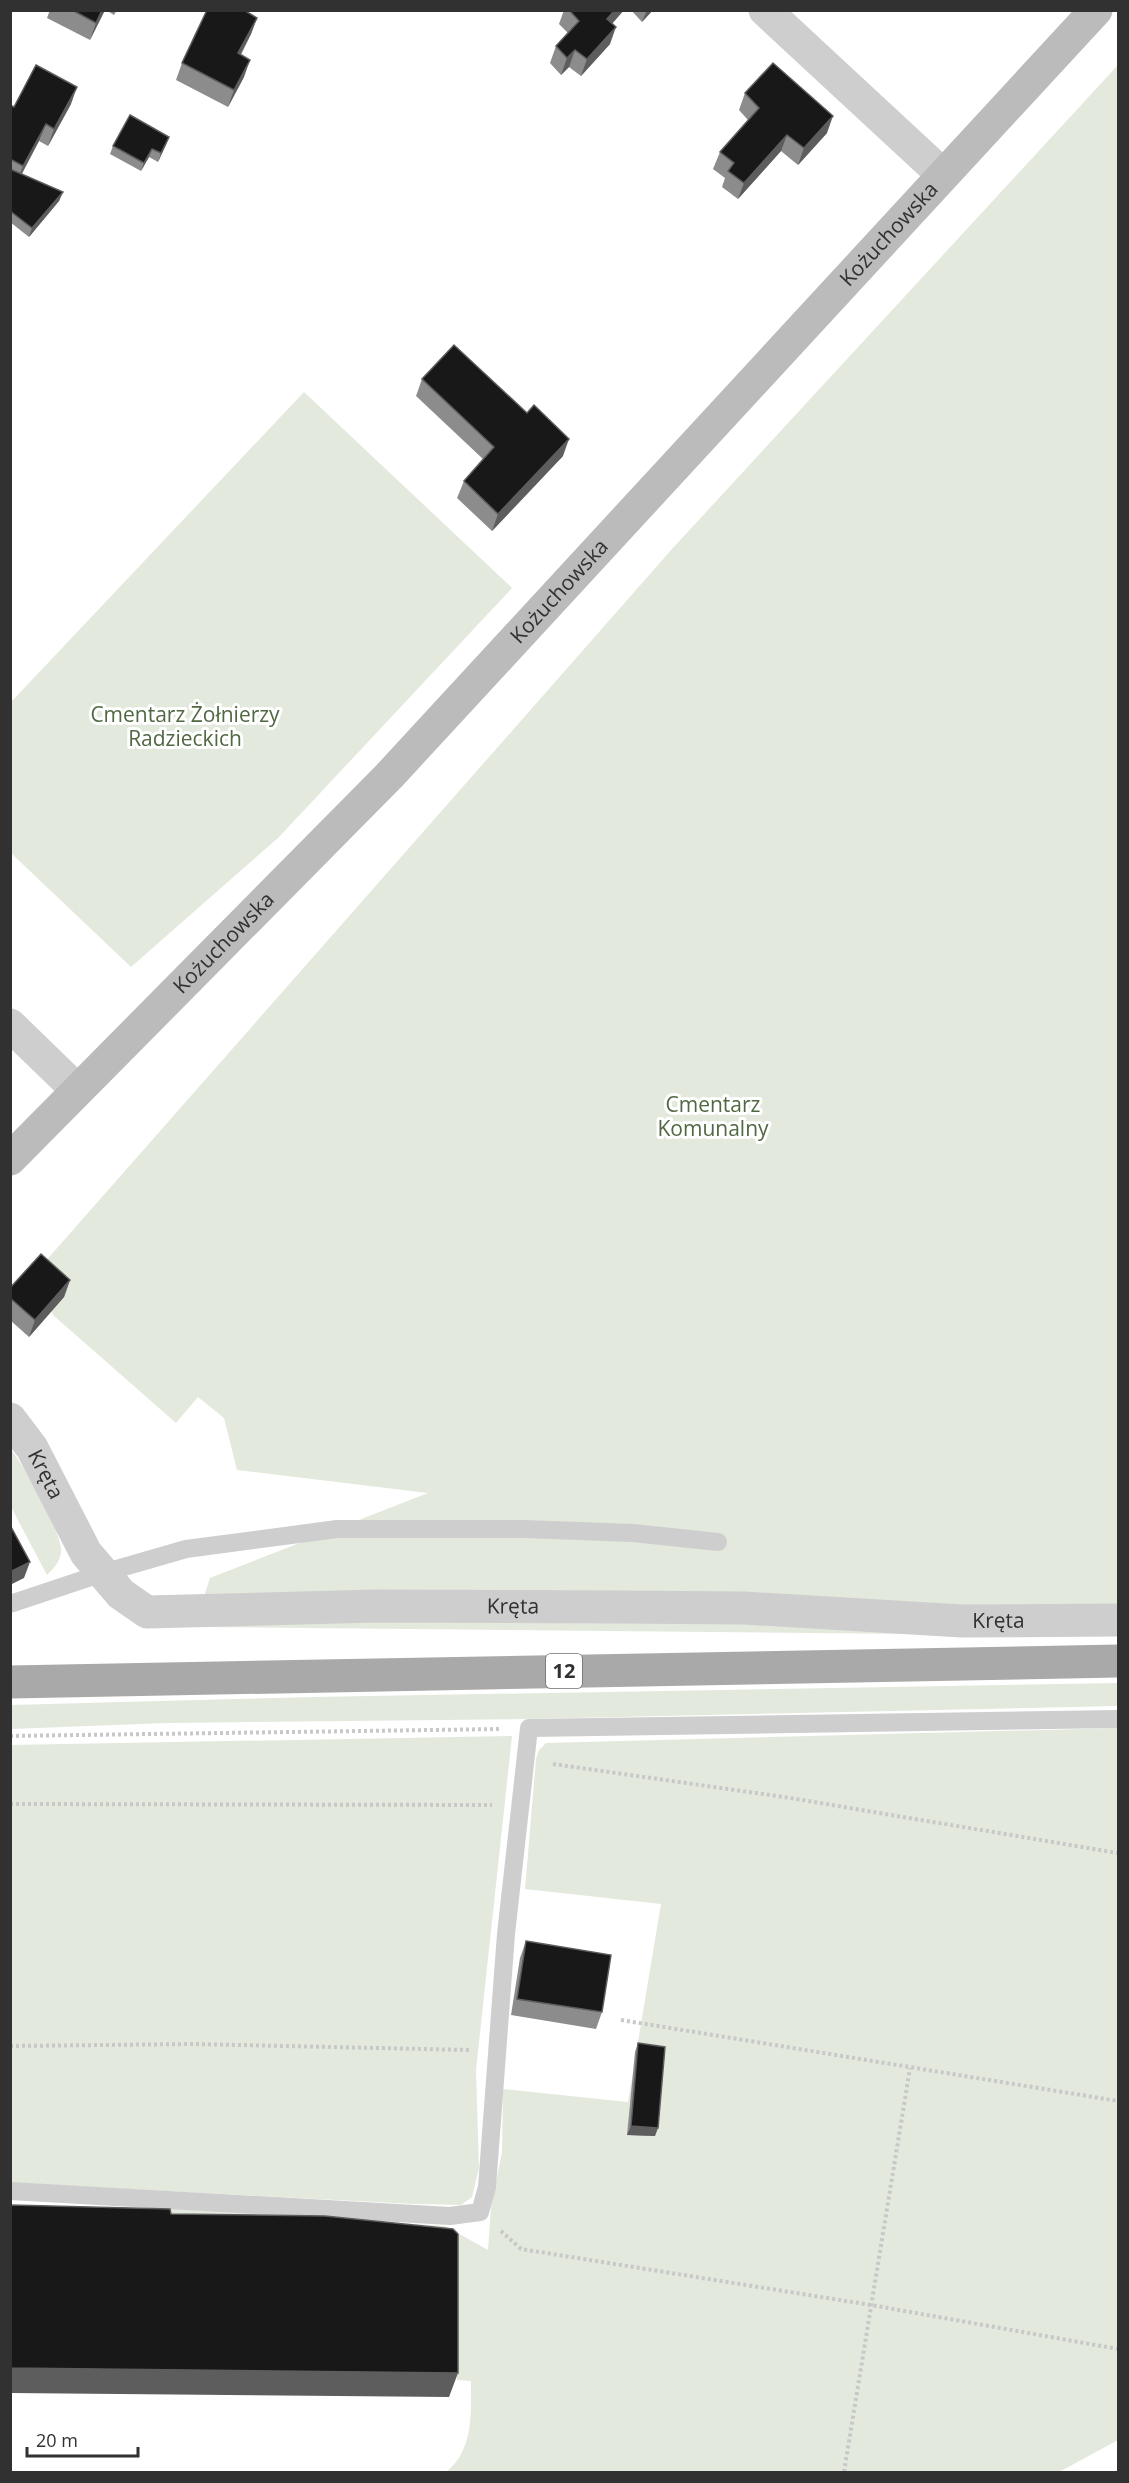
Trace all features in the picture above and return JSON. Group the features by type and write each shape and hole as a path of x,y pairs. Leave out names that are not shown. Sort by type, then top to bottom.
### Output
{"main road":[{"name":"Kożuchowska","path":"10,1159 389,776 1096,10"},
{"name":"12","path":"10,1682 1119,1661"}],"street":[{"path":"765,10 943,176"},
{"path":"10,1024 77,1090"},
{"name":"Kręta","path":"10,1419 32,1448 86,1553 121,1594 147,1612 375,1606 643,1607 756,1609 962,1621 1119,1620"}],"lane":[{"path":"10,1604 103,1573 186,1549 337,1529 524,1528 633,1533 718,1542"},
{"path":"10,2191 450,2216 480,2212 488,2187 506,1934 529,1728 1119,1719"}],"path":[{"path":"10,1736 529,1728"},
{"path":"525,1760 784,1797 1119,1853"},
{"path":"10,1804 520,1806"},
{"path":"621,2020 1119,2101"},
{"path":"10,2046 193,2044 497,2051"},
{"path":"844,2472 910,2068"},
{"path":"480,2212 521,2249 871,2305 1119,2349"}],"green space":[{"name":"Cmentarz Komunalny","path":"1118,65 1118,1616 915,1634 194,1627 210,1578 428,1493 237,1470 224,1418 198,1397 176,1423 53,1315 36,1272 672,549"},
{"name":"Cmentarz Żołnierzy Radzieckich","path":"304,392 512,588 279,837 131,967 11,853 11,702"},
{"path":"10,1448 41,1499 60,1542 59,1559 47,1575 11,1507"},
{"path":"1118,1683 1118,1706 527,1719 167,1723 11,1729 11,1705 315,1697"},
{"path":"1118,1728 1118,2440 1059,2472 446,2472 462,2453 470,2418 471,2381 457,2380 458,2246 11,2205 209,2210 445,2226 488,2250 491,2207 502,2152 503,2089 628,2102 661,1904 525,1889 536,1759 539,1750 546,1743"},
{"path":"512,1736 476,2070 479,2168 472,2197 461,2205 415,2204 11,2183 10,1745"}],"building":[{"path":"72,10 102,10 96,23"},
{"path":"207,10 244,10 257,18 238,53 250,60 234,90 182,63"},
{"path":"569,10 615,10 607,19 616,27 587,59 575,50 567,58 556,46 579,21"},
{"path":"773,63 833,116 804,148 787,135 744,183 728,171 734,163 720,152 759,108 745,93"},
{"path":"36,65 77,87 54,129 46,124 23,166 10,159 10,105 14,107"},
{"path":"130,115 169,137 161,153 152,149 144,163 113,146"},
{"path":"10,169 63,192 32,228 10,211"},
{"path":"454,345 527,413 534,405 569,439 498,514 464,481 494,447 422,379"},
{"path":"41,1254 70,1280 35,1320 10,1298 10,1288"},
{"path":"10,1525 30,1562 10,1572"},
{"path":"526,1941 611,1955 602,2012 517,1999"},
{"path":"638,2043 665,2047 658,2128 631,2126"},
{"path":"10,2205 170,2209 171,2214 325,2216 453,2229 458,2234 458,2373 10,2368"}]}
